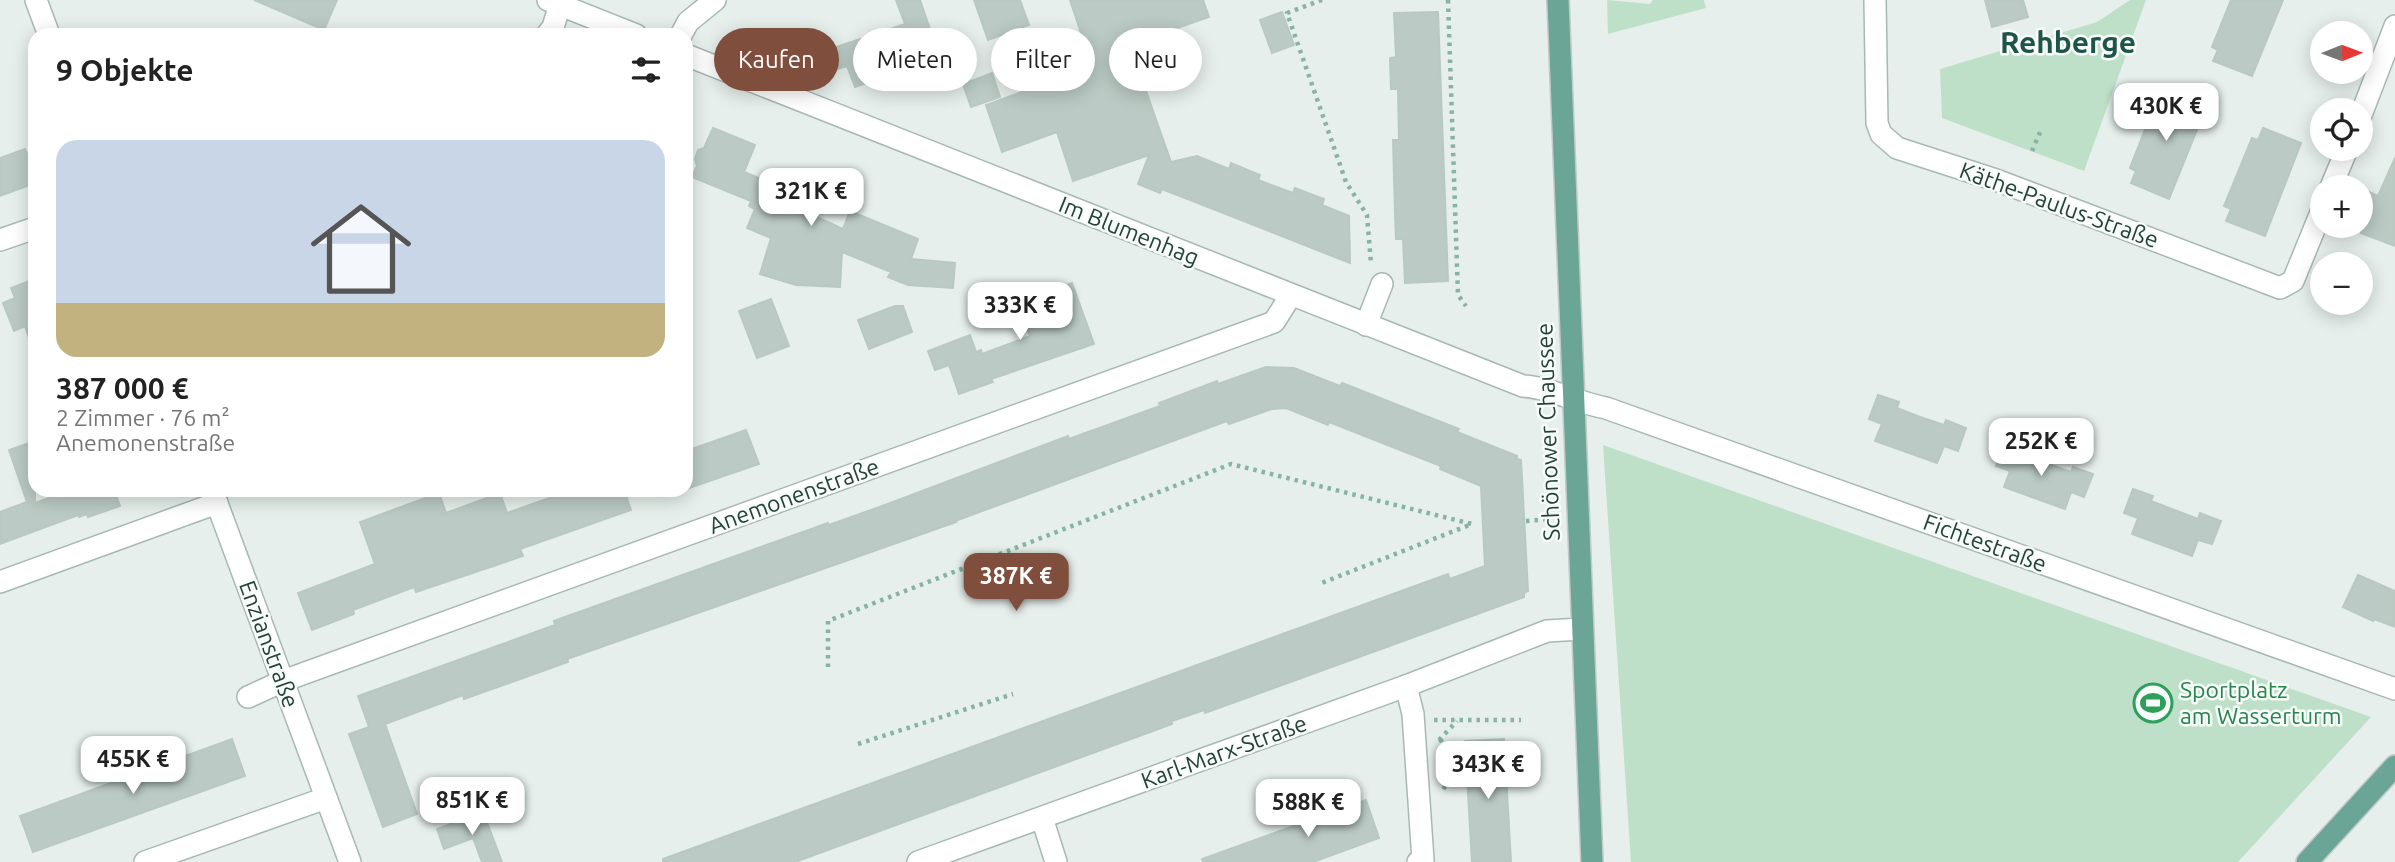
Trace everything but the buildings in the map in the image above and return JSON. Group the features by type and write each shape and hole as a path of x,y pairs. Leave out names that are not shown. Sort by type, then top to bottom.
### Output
{"main road":[{"name":"Schönower Chaussee","path":"1558,0 1592,862"},
{"path":"2307,862 2395,766"}],"street":[{"path":"36,0 46,28"},
{"path":"685,28 688,22 715,0"},
{"name":"Käthe-Paulus-Straße","path":"1875,0 1877,123 1881,134 1897,148 1996,180 2280,288 2293,281 2311,238"},
{"path":"552,28 554,2 619,28"},
{"path":"2367,98 2395,26"},
{"name":"Im Blumenhag","path":"693,58 1366,326 1523,386 1537,387 1573,401"},
{"path":"0,240 28,230"},
{"path":"1366,326 1377,279"},
{"name":"Anemonenstraße","path":"248,697 284,681 1274,322 1291,295"},
{"name":"Fichtestraße","path":"1573,401 1606,408 2395,689"},
{"path":"0,582 214,497"},
{"name":"Enzianstraße","path":"214,497 350,862"},
{"name":"Karl-Marx-Straße","path":"918,862 1406,686 1548,631 1581,629"},
{"path":"1406,686 1413,720 1423,860 1418,862"},
{"path":"145,862 326,798"},
{"path":"1042,818 1056,862"}],"path":[{"path":"1322,0 1287,13 1346,182 1367,215 1377,279"},
{"path":"1448,0 1458,295 1466,306"},
{"path":"2032,151 2040,130"},
{"path":"828,667 828,621 1231,464 1472,524 1319,584"},
{"path":"1526,521 1549,519"},
{"path":"858,744 1013,694"},
{"path":"1413,720 1521,720"},
{"path":"1522,747 1539,751"}],"green space":[{"path":"1607,0 1650,4 1653,0 1704,0 1706,8 1608,34"},
{"path":"2130,0 2146,0 2084,171 1942,118 1940,69 2097,22"},
{"path":"1603,445 2371,717 2238,862 1631,862"}],"place":[{"name":"Sportplatz am Wasserturm","path":"2153,703"}],"district":[{"name":"Rehberge","path":"2068,43"}]}
